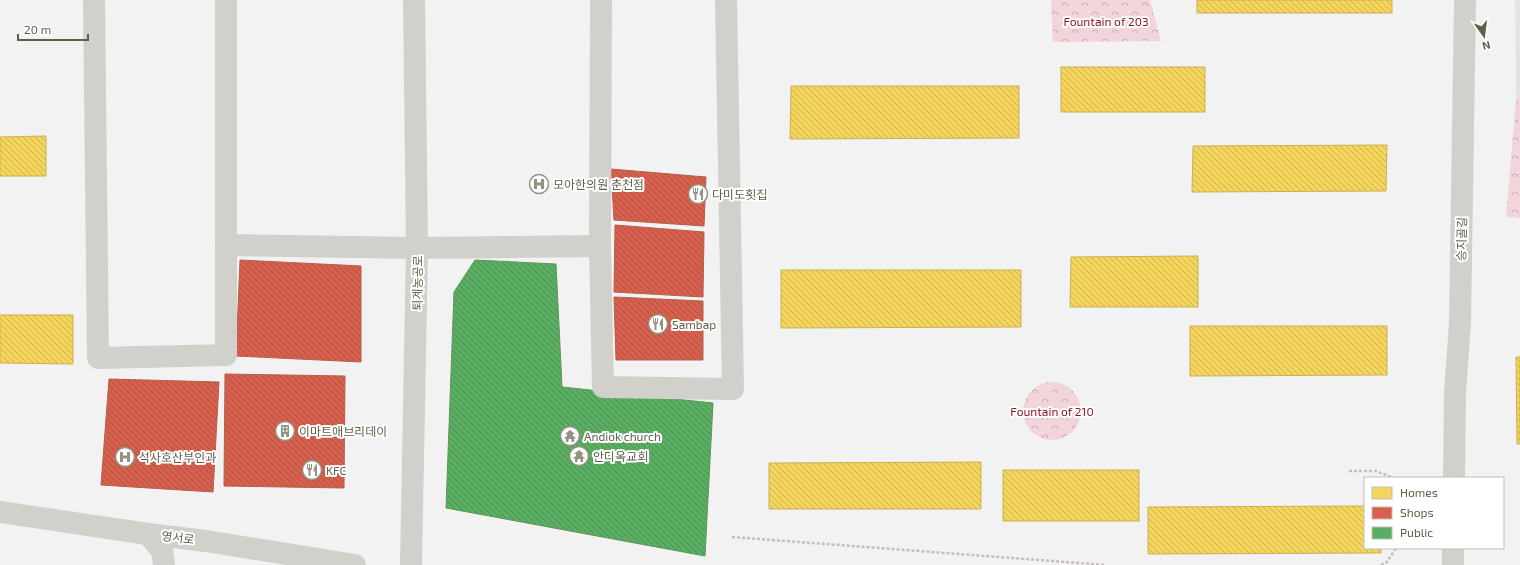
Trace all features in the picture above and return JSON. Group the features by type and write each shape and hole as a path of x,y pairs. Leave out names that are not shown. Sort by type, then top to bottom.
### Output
{"street":[{"path":"94,0 98,358 226,355 226,0"},
{"name":"퇴계농공로","path":"411,565 417,248 414,0"},
{"path":"601,0 600,246 603,387 733,389 726,0"},
{"name":"승지골길","path":"1454,477 1456,392 1460,323 1465,0"},
{"path":"226,245 417,248 600,246"},
{"name":"영서로","path":"0,512 206,541 355,565"},
{"path":"148,534 162,551 164,565"},
{"path":"1453,565 1454,549"}],"path":[{"path":"1349,471 1376,470 1392,477"},
{"path":"732,537 1106,565"},
{"path":"1381,565 1387,562 1395,549"}],"shaded area":[{"path":"1515,0 1520,0 1520,99 1516,99"}],"green space":[{"name":"Fountain of 203","path":"1051,0 1150,0 1161,41 1053,42"},
{"path":"1516,99 1520,99 1520,218 1506,217"},
{"name":"Fountain of 210","path":"1052,382 1063,384 1076,395 1079,400 1081,411 1079,422 1068,435 1063,438 1052,440 1041,438 1028,427 1025,422 1023,411 1025,400 1036,387 1041,384"}],"building: Homes":[{"path":"1197,0 1392,0 1392,13 1197,13"},
{"path":"1061,67 1205,67 1205,112 1061,112"},
{"path":"791,86 1019,86 1019,138 790,139"},
{"path":"46,136 46,176 0,176 0,137"},
{"path":"1387,145 1386,191 1192,192 1193,146"},
{"path":"1198,256 1198,307 1070,307 1071,257"},
{"path":"781,270 1021,270 1021,327 781,328"},
{"path":"0,315 73,315 73,364 0,363"},
{"path":"1190,326 1387,326 1387,375 1190,376"},
{"path":"1516,357 1520,357 1520,444 1517,444"},
{"path":"981,462 981,509 769,509 769,463"},
{"path":"1003,470 1139,470 1139,521 1003,521"},
{"path":"1364,506 1364,549 1381,549 1381,553 1148,554 1148,507"}],"building: Shops":[{"path":"611,169 706,177 704,226 614,220"},
{"path":"615,225 704,232 703,297 614,292"},
{"path":"240,260 361,266 361,362 236,356"},
{"path":"614,297 703,301 703,360 616,360"},
{"name":"이마트애브리데이","path":"225,374 345,376 344,488 224,486"},
{"path":"109,379 219,382 213,492 101,485"}],"building: Public":[{"name":"안디옥교회","path":"475,260 556,264 562,387 713,403 705,556 446,508 454,292"}],"place":[{"name":"모아한의원 춘천점","path":"539,184"},
{"name":"다미도횟집","path":"698,194"},
{"name":"Sambap","path":"658,324"},
{"name":"이마트애브리데이","path":"285,431"},
{"name":"Andiok church","path":"570,436"},
{"name":"안디옥교회","path":"579,456"},
{"name":"석사호산부인과","path":"125,457"},
{"name":"KFC","path":"312,470"}]}
